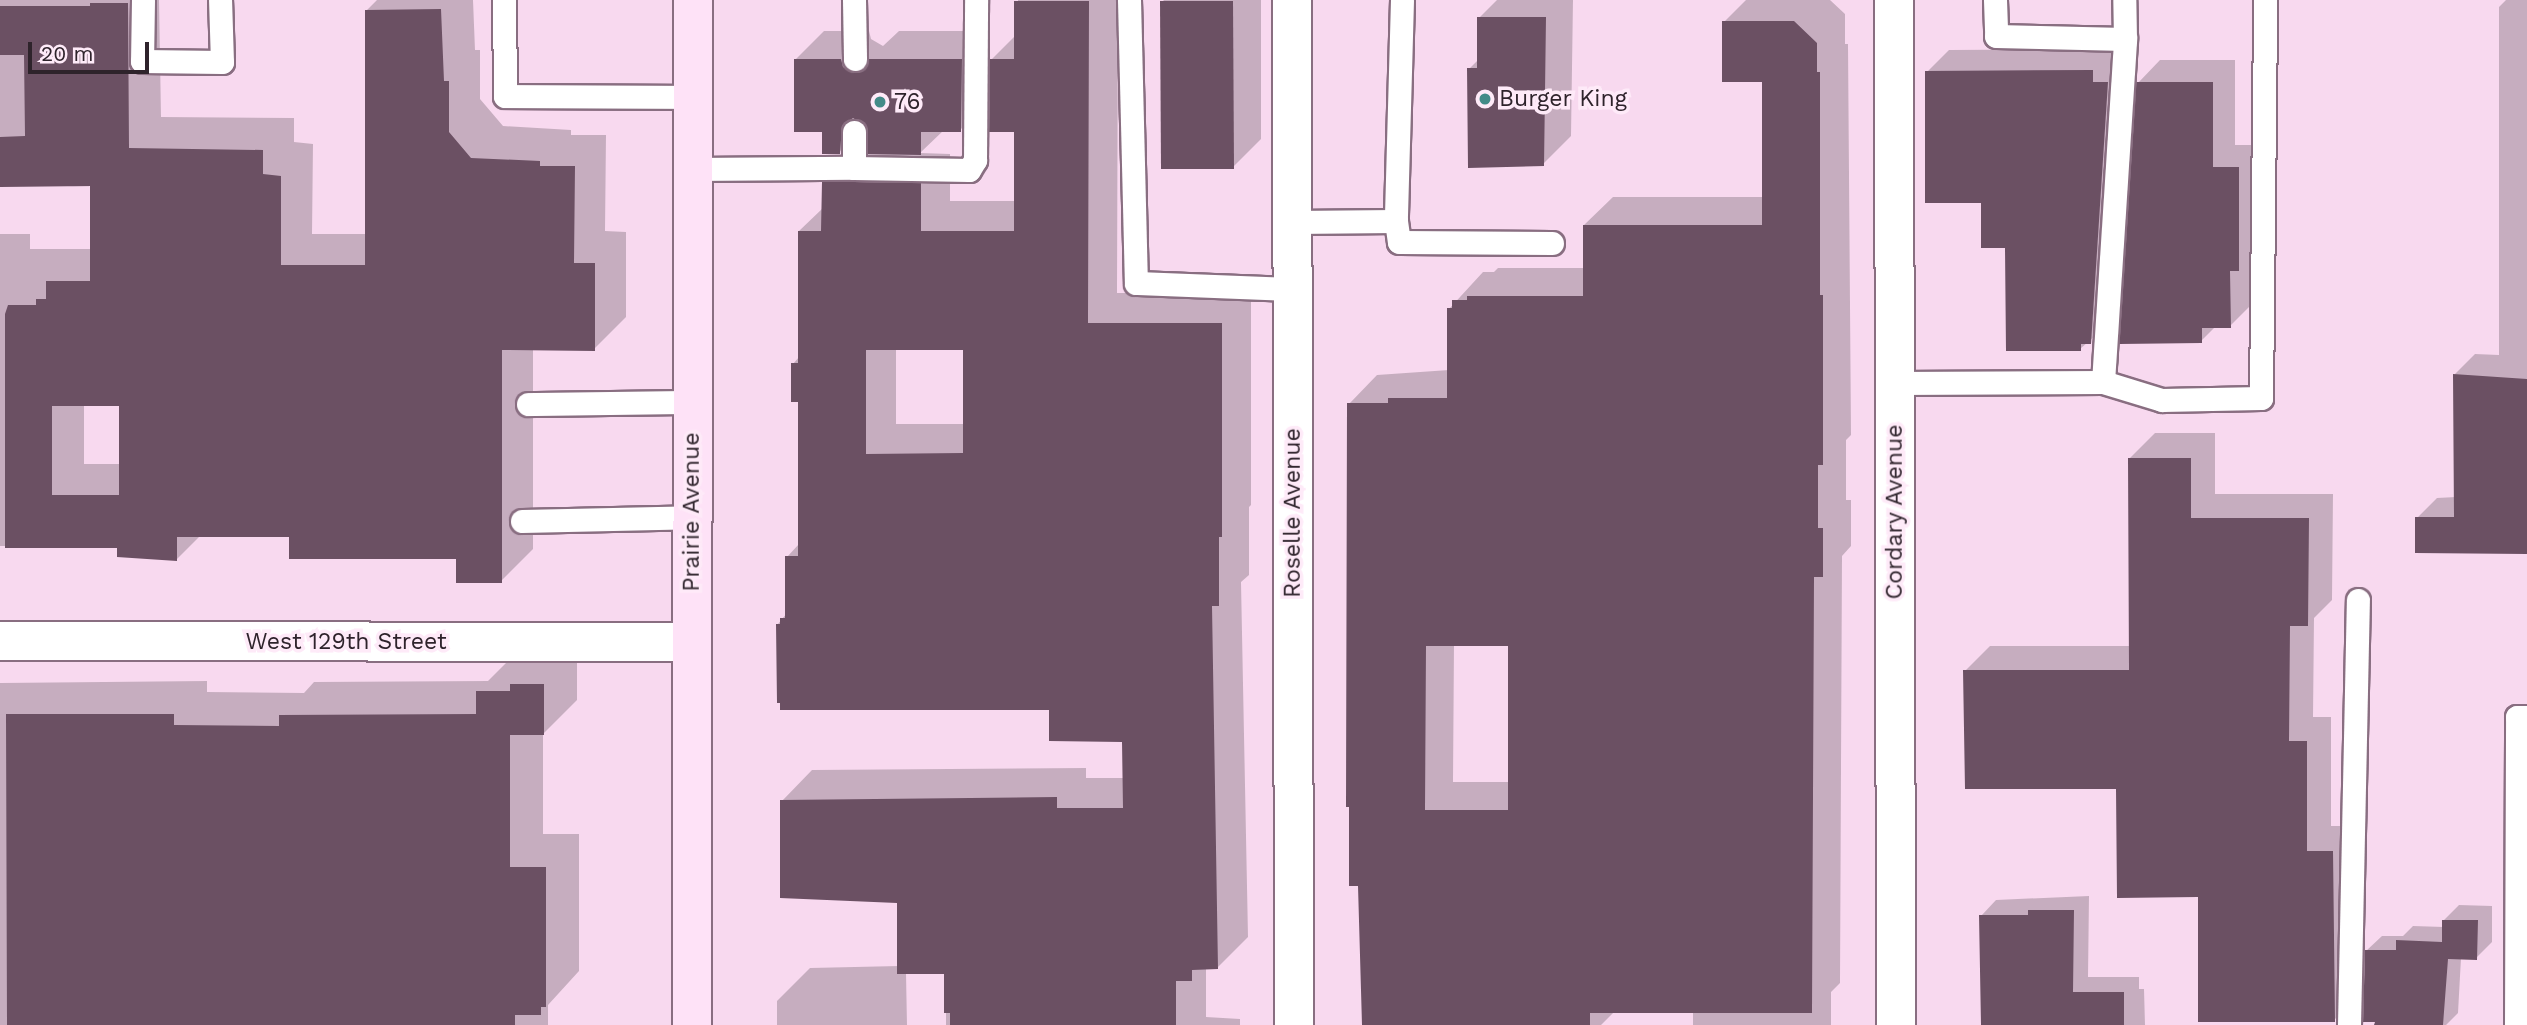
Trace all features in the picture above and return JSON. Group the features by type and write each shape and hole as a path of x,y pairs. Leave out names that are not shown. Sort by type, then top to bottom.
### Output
{"main road":[{"name":"Prairie Avenue","path":"692,1025 693,0"}],"street":[{"name":"Roselle Avenue","path":"1292,0 1294,1025"},
{"name":"Cordary Avenue","path":"1894,0 1896,1025"},
{"name":"West 129th Street","path":"0,641 692,642"}],"lane":[{"path":"143,0 142,61 222,62 220,0"},
{"path":"504,0 505,96 693,97"},
{"path":"854,0 855,58"},
{"path":"692,169 854,167 969,170 975,160 976,0"},
{"path":"1129,0 1136,283 1292,289"},
{"path":"1402,0 1396,221 1399,242 1552,243"},
{"path":"1995,0 1996,36 2125,38"},
{"path":"2103,382 2125,38 2124,0"},
{"path":"1895,383 2103,382 2162,400 2261,398 2264,0"},
{"path":"854,132 854,167"},
{"path":"1292,222 1396,221"},
{"path":"528,404 692,402"},
{"path":"522,521 692,517"},
{"path":"2349,1025 2358,600"},
{"path":"2516,1025 2517,717 2527,717"}],"building":[{"path":"1014,1 1089,1 1088,323 1222,323 1222,537 1219,537 1219,606 1212,606 1218,969 1192,970 1192,981 1176,981 1176,1025 950,1025 950,1013 944,1013 944,974 897,974 897,903 780,898 780,800 1057,797 1057,808 1123,808 1122,742 1049,741 1049,710 780,710 780,703 777,703 776,624 780,624 780,618 785,618 785,556 798,556 798,402 791,402 791,363 798,363 798,231 821,231 822,182 854,182 921,183 921,231 1014,231 1014,132 989,132 990,59 1014,59","holes":["866,350 963,350 963,453 866,454"]},
{"path":"1160,1 1233,1 1234,169 1161,169"},
{"path":"90,3 128,3 129,148 263,150 263,174 281,176 281,265 365,265 365,10 441,9 444,81 449,81 449,132 471,158 540,161 540,166 575,166 574,263 595,263 595,351 502,350 502,583 456,583 456,559 289,559 289,537 177,537 177,561 117,557 117,548 5,548 5,314 8,305 36,305 36,299 46,299 46,281 90,281 90,186 0,187 0,137 25,136 24,55 0,55 0,6 90,6","holes":["52,406 119,406 119,495 52,495"]},
{"path":"1477,17 1546,17 1544,166 1468,168 1467,68 1477,68"},
{"path":"1722,21 1794,21 1817,43 1817,72 1820,72 1820,295 1823,295 1823,465 1818,465 1818,528 1823,528 1823,577 1814,577 1812,1013 1590,1013 1590,1025 1362,1025 1358,886 1349,886 1349,807 1346,807 1347,403 1388,403 1388,398 1447,398 1447,308 1452,308 1452,300 1467,300 1467,296 1583,296 1583,225 1762,225 1762,82 1722,82","holes":["1426,646 1508,646 1508,810 1425,810"]},
{"path":"794,59 841,59 843,67 855,73 863,71 869,59 962,59 961,132 921,132 921,155 868,154 866,126 853,118 842,126 840,154 822,154 822,132 794,132"},
{"path":"2093,70 2093,82 2108,82 2091,344 2081,344 2081,351 2006,351 2005,248 1981,248 1981,203 1925,203 1925,71"},
{"path":"2136,82 2213,82 2213,167 2239,167 2239,271 2230,271 2231,328 2202,328 2202,343 2119,344"},
{"path":"2453,374 2527,379 2527,554 2415,553 2415,517 2454,517"},
{"path":"2128,458 2191,458 2191,518 2309,518 2308,626 2290,626 2289,741 2307,741 2307,851 2333,851 2335,1022 2198,1022 2198,897 2117,898 2116,789 1965,789 1963,670 2129,670"},
{"path":"510,684 544,684 544,735 510,735 510,867 546,867 546,1007 541,1007 541,1015 515,1015 515,1025 7,1025 6,714 174,714 174,725 279,726 279,715 476,714 476,691 510,691"},
{"path":"2028,910 2074,910 2073,992 2124,992 2124,1025 1981,1025 1979,915 2028,915"},
{"path":"2442,920 2478,920 2477,960 2448,959 2443,1025 2374,1025 2375,1022 2363,1022 2365,950 2396,950 2396,940 2442,942"}],"place":[{"name":"Burger King","path":"1485,99"},
{"name":"76","path":"880,102"}]}
